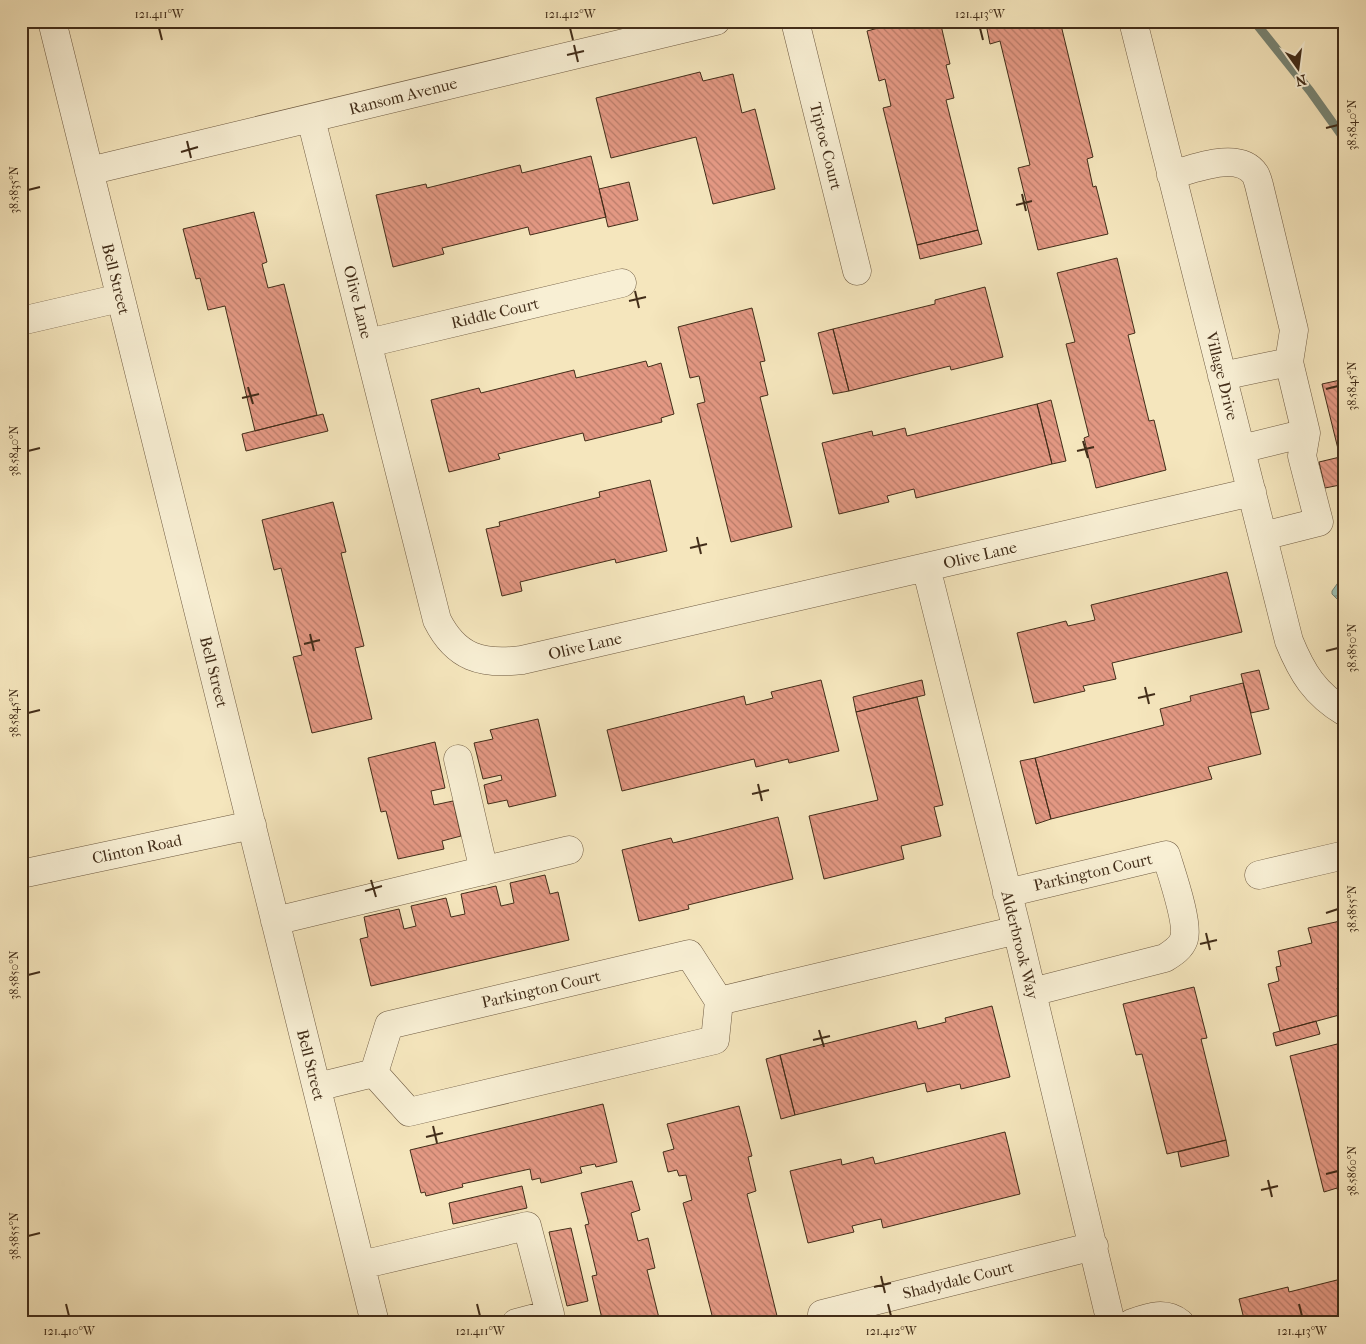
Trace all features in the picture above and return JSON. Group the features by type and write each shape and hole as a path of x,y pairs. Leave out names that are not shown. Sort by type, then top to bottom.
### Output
{"street":[{"name":"Bell Street","path":"52,21 361,1265 369,1321"},
{"name":"Ransom Avenue","path":"89,171 716,21"},
{"name":"Tiptoe Court","path":"795,21 857,271"},
{"name":"Village Drive","path":"1134,21 1289,641 1299,666 1323,697 1345,712"},
{"name":"Olive Lane","path":"311,119 438,620 444,634 470,656 502,663 522,660 1252,492"},
{"path":"1171,175 1223,161 1236,162 1246,166 1255,174 1294,330 1289,362 1306,434 1302,456 1319,522 1263,536"},
{"name":"Riddle Court","path":"368,344 622,283"},
{"path":"21,321 120,298"},
{"path":"1222,376 1289,362"},
{"path":"1240,449 1306,434"},
{"name":"Alderbrook Way","path":"926,567 1017,930 1112,1323"},
{"path":"458,759 484,871"},
{"name":"Clinton Road","path":"21,874 252,825"},
{"path":"276,921 569,850"},
{"name":"Parkington Court","path":"1007,893 1166,855 1185,924 1185,938 1179,948 1165,958 1032,992"},
{"path":"1259,875 1345,855"},
{"path":"317,1087 374,1074 409,1112 716,1040 718,1001 1017,930"},
{"name":"Parkington Court","path":"374,1074 389,1025 689,954 718,1001"},
{"path":"361,1265 528,1226 550,1314 516,1323"},
{"name":"Shadydale Court","path":"822,1314 1094,1246"},
{"path":"1132,1323 1152,1316 1172,1316 1180,1323"}],"water":[{"path":"1345,573 1345,607 1332,594 1332,591"}],"building":[{"path":"905,21 940,21 950,64 946,65 954,98 946,100 978,230 917,245 883,108 891,106 885,79 879,81 867,31"},
{"path":"997,21 1035,21 1036,25 1060,21 1093,157 1087,159 1093,187 1096,186 1108,234 1038,250 1018,168 1030,165 1000,41 990,44 986,24"},
{"path":"700,72 703,81 733,74 742,113 755,109 775,189 713,204 696,137 611,158 596,98"},
{"path":"591,156 606,217 530,235 528,227 442,248 444,254 393,267 376,195 426,184 427,188 520,165 522,173"},
{"path":"629,182 638,220 608,227 599,189"},
{"path":"254,212 267,262 262,264 268,288 284,284 317,415 255,431 225,306 208,310 200,278 196,279 183,229"},
{"path":"978,230 982,244 920,259 917,245"},
{"path":"1117,258 1135,333 1128,335 1149,421 1154,420 1166,470 1096,488 1084,438 1089,436 1066,344 1075,342 1057,273"},
{"path":"985,287 1003,357 951,370 950,366 849,391 833,329 935,304 935,300"},
{"path":"752,308 765,361 760,362 768,395 760,397 792,527 731,542 697,404 705,402 699,376 690,378 678,327"},
{"path":"833,329 849,391 833,394 818,333"},
{"path":"646,361 648,367 661,363 674,414 661,418 662,422 585,441 583,433 498,454 500,459 449,472 431,400 479,388 481,393 574,370 576,378"},
{"path":"1345,379 1345,484 1325,488 1319,462 1340,457 1322,384"},
{"path":"1051,400 1066,461 1052,464 1037,404"},
{"path":"1037,404 1052,464 916,498 914,489 887,496 889,502 839,514 822,443 872,431 873,436 905,428 907,436"},
{"path":"323,414 328,431 246,451 242,434"},
{"path":"650,480 667,551 616,563 615,559 520,582 522,591 502,596 486,529 500,526 499,522 600,497 599,492"},
{"path":"333,502 346,552 341,553 364,646 355,648 372,719 312,733 293,657 302,655 281,568 274,570 262,520"},
{"path":"1227,572 1242,632 1112,663 1116,679 1083,686 1085,691 1034,703 1017,633 1066,621 1068,626 1095,620 1091,605"},
{"path":"1259,670 1269,709 1251,713 1241,674"},
{"path":"821,680 839,751 789,763 788,759 756,767 754,759 622,791 607,730 744,696 746,705 773,698 771,692"},
{"path":"922,680 925,695 856,712 853,697"},
{"path":"1243,683 1261,754 1208,767 1212,779 1051,819 1035,758 1164,725 1160,709 1191,701 1190,696"},
{"path":"917,697 943,805 934,807 941,836 901,846 904,859 824,879 809,816 878,800 856,712"},
{"path":"538,719 556,796 509,807 507,800 488,804 484,785 502,780 501,775 483,779 474,743 493,739 490,730"},
{"path":"435,742 445,788 431,791 434,805 453,801 461,836 442,841 444,849 398,859 386,811 381,812 368,758"},
{"path":"1035,758 1051,819 1036,824 1020,761"},
{"path":"778,817 793,879 688,905 689,909 639,921 622,850 671,838 673,843"},
{"path":"545,875 550,894 558,892 569,940 371,986 360,939 368,937 364,917 399,909 404,929 416,926 411,906 446,898 451,917 465,914 461,894 496,886 501,906 514,903 510,883"},
{"path":"1345,920 1345,986 1337,988 1343,1014 1280,1031 1268,984 1279,981 1276,967 1281,966 1278,951 1312,943 1308,928"},
{"path":"1194,987 1207,1038 1201,1039 1226,1140 1167,1154 1142,1054 1136,1055 1123,1004"},
{"path":"992,1006 1010,1077 961,1089 960,1084 927,1092 925,1083 795,1115 780,1055 916,1021 918,1029 946,1022 945,1018"},
{"path":"1316,1021 1320,1034 1276,1046 1273,1033"},
{"path":"1345,1042 1345,1219 1337,1188 1324,1192 1290,1056"},
{"path":"780,1055 795,1115 781,1119 766,1059"},
{"path":"603,1104 617,1162 596,1167 595,1164 580,1167 582,1173 541,1183 540,1178 532,1180 530,1169 462,1184 463,1187 426,1196 425,1192 421,1193 410,1150"},
{"path":"739,1106 752,1156 748,1157 756,1191 747,1194 778,1320 782,1319 782,1323 714,1323 683,1203 692,1200 686,1175 679,1176 677,1170 668,1172 663,1152 674,1149 667,1124"},
{"path":"1005,1132 1020,1194 883,1228 881,1219 852,1226 854,1232 808,1243 790,1171 841,1159 842,1165 873,1157 875,1164"},
{"path":"1226,1140 1229,1156 1181,1167 1178,1152"},
{"path":"632,1181 640,1210 631,1213 638,1241 648,1238 655,1268 647,1270 660,1322 603,1323 592,1276 597,1275 585,1225 589,1224 581,1193"},
{"path":"522,1186 527,1208 453,1224 449,1203"},
{"path":"571,1228 588,1301 567,1306 549,1232"},
{"path":"1345,1278 1345,1323 1245,1323 1239,1299 1288,1287 1289,1292"}],"waterway":[{"path":"1254,21 1310,91 1345,140"}]}
